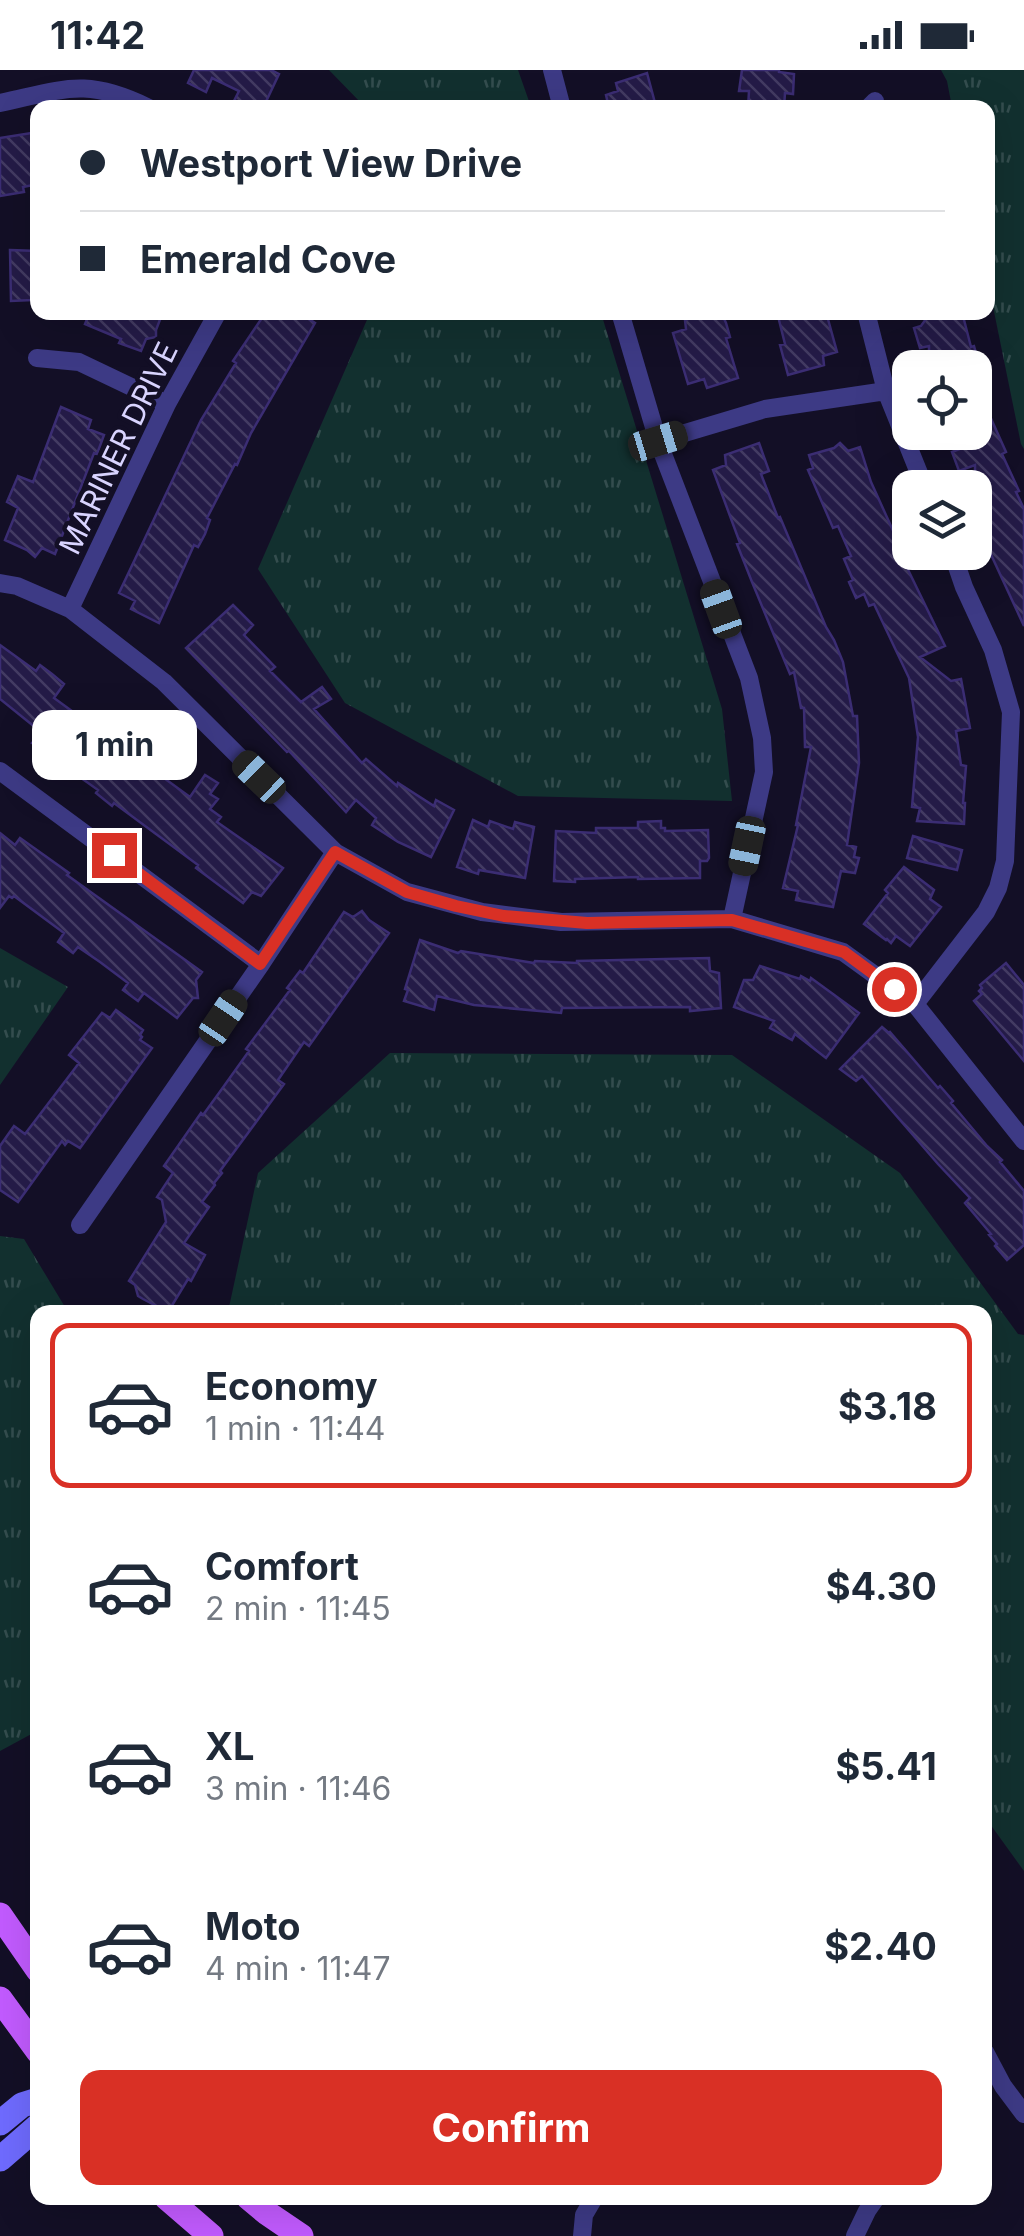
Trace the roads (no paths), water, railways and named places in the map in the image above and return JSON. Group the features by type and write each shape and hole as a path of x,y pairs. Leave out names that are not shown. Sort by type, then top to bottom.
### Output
{"main road":[{"path":"0,1915 30,1958"},
{"path":"0,1998 30,2040"},
{"path":"175,2205 211,2236"},
{"path":"257,2205 301,2236"}],"street":[{"path":"552,70 560,100"},
{"path":"0,103 60,88 88,87 134,100"},
{"name":"MARINER DRIVE","path":"70,609 167,404 214,320"},
{"path":"622,320 658,441 749,678 762,738 764,772 732,920"},
{"path":"868,320 886,390 917,470"},
{"path":"36,358 78,362 167,404"},
{"path":"658,441 764,409 886,390"},
{"path":"916,1004 986,912 1005,862 1010,712 992,650 958,570"},
{"path":"0,582 70,609 164,682 335,852 407,892 504,916 587,923 732,920 844,952 916,1004 1024,1141"},
{"path":"0,771 260,964"},
{"path":"80,1225 335,852"},
{"path":"994,2090 1024,2114"},
{"path":"0,2124 30,2103"},
{"path":"0,2159 30,2133"},
{"path":"582,2236 584,2215 590,2205"},
{"path":"855,2236 871,2205"}]}
